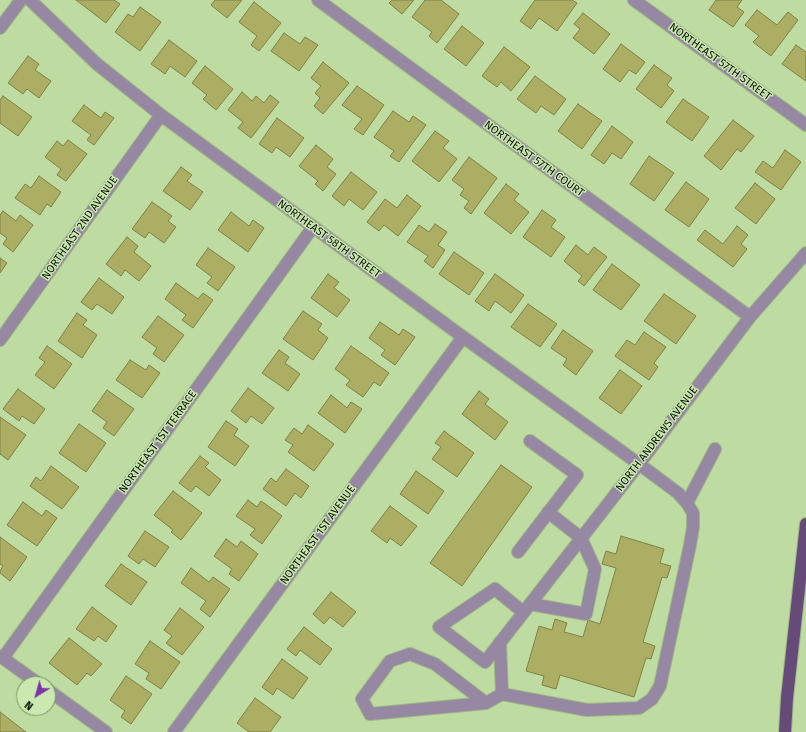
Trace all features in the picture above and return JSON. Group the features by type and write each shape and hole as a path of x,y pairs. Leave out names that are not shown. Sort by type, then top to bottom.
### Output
{"main road":[{"path":"785,732 787,698 806,524"}],"street":[{"path":"0,28 21,0"},
{"name":"NORTHEAST 58TH STREET","path":"30,0 97,64 160,115 639,464 678,493 687,503"},
{"name":"NORTHEAST 57TH COURT","path":"318,0 750,317"},
{"name":"NORTHEAST 57TH STREET","path":"634,0 806,125"},
{"name":"NORTHEAST 2ND AVENUE","path":"0,340 160,115"},
{"name":"NORTHEAST 1ST TERRACE","path":"2,657 313,227"},
{"name":"NORTH ANDREWS AVENUE","path":"526,608 495,589 439,627 485,662 639,464 750,317 806,253"},
{"name":"NORTHEAST 1ST AVENUE","path":"174,732 463,337"},
{"path":"518,552 577,475 530,441"},
{"path":"486,703 435,664 410,654 390,661 362,699 370,714 486,703 502,694 587,710 639,708 652,700 660,686 690,545 693,527 693,513 687,503 715,449"},
{"path":"526,608 586,614 595,569 581,538 548,512"},
{"path":"500,642 502,694"},
{"path":"2,657 29,676"},
{"path":"56,696 106,732"}],"building":[{"path":"76,0 114,0 120,4 106,23"},
{"path":"215,0 242,0 227,18 211,5"},
{"path":"392,0 414,0 402,14 389,3"},
{"path":"425,0 441,0 459,14 437,43 429,36 432,32 412,17"},
{"path":"535,0 572,0 577,3 557,31 539,18 531,29 520,21"},
{"path":"716,0 742,0 737,7 744,12 733,27 709,10"},
{"path":"254,2 281,23 259,51 251,45 257,36 239,22"},
{"path":"140,7 161,22 140,51 115,32 128,14 133,17"},
{"path":"757,10 777,25 788,12 798,20 771,56 753,42 759,36 745,25"},
{"path":"583,13 610,34 594,54 573,38 580,29 574,24"},
{"path":"462,26 484,43 466,66 444,49"},
{"path":"284,33 300,44 305,37 318,45 299,71 271,51"},
{"path":"169,40 197,61 185,77 170,66 165,74 151,64"},
{"path":"621,44 645,62 636,74 629,70 620,82 603,69"},
{"path":"796,45 806,52 806,81 782,64"},
{"path":"504,47 530,67 511,91 501,82 497,87 482,76"},
{"path":"28,56 39,64 35,70 51,81 39,98 27,89 23,94 8,83"},
{"path":"323,62 349,83 323,114 314,106 320,98 315,93 321,86 311,78"},
{"path":"654,65 672,78 667,85 674,91 661,108 636,89"},
{"path":"205,66 233,89 216,110 203,99 207,95 192,83"},
{"path":"535,76 566,99 554,115 541,106 536,113 517,99"},
{"path":"357,86 384,105 363,135 354,129 362,119 342,105"},
{"path":"242,92 252,101 256,96 264,103 270,95 279,102 251,138 238,128 243,122 228,110"},
{"path":"3,96 32,117 18,136 0,123 0,100"},
{"path":"683,99 709,117 692,141 666,122"},
{"path":"578,104 602,121 582,149 558,131"},
{"path":"84,105 101,118 105,112 114,118 94,145 87,140 91,135 72,121"},
{"path":"393,111 409,122 413,116 426,125 399,162 390,156 394,151 374,137"},
{"path":"277,118 304,138 290,157 276,147 272,153 259,144"},
{"path":"733,120 754,136 741,152 737,149 721,170 704,156"},
{"path":"612,126 633,142 621,159 612,153 604,164 591,155"},
{"path":"435,131 449,141 443,148 457,159 439,182 412,161"},
{"path":"68,140 87,154 66,181 57,175 61,169 45,157 57,141 63,146"},
{"path":"316,145 333,159 327,167 336,174 323,191 315,184 318,181 299,166"},
{"path":"785,150 801,162 781,190 755,172 763,161 773,168"},
{"path":"649,156 674,173 654,201 630,184"},
{"path":"469,157 497,178 471,214 464,208 469,201 460,195 464,189 452,180"},
{"path":"181,167 192,175 187,181 203,192 190,210 163,191"},
{"path":"351,172 377,192 363,210 349,199 344,206 332,196"},
{"path":"39,176 61,192 51,207 47,204 40,215 15,198 25,184 31,188"},
{"path":"686,182 709,199 689,227 665,210"},
{"path":"755,183 775,199 756,224 735,208"},
{"path":"506,184 519,194 514,200 529,212 511,234 484,213"},
{"path":"407,195 421,206 398,236 384,225 379,231 367,222 385,199 397,208"},
{"path":"152,202 172,216 168,221 176,227 164,243 149,232 145,238 132,229"},
{"path":"542,210 556,220 551,227 565,237 551,257 523,237"},
{"path":"3,211 16,221 20,215 33,225 13,252 3,244 7,238 0,233 0,215"},
{"path":"231,212 249,226 253,220 264,228 248,252 218,230"},
{"path":"435,224 447,232 438,245 445,250 433,268 424,261 428,256 407,242 419,225 429,232"},
{"path":"737,226 748,235 741,244 747,249 733,267 697,240 705,230 723,244"},
{"path":"127,237 138,246 134,252 151,266 139,281 125,270 121,276 106,264"},
{"path":"576,245 588,255 594,247 607,257 584,286 578,281 582,276 564,261"},
{"path":"208,248 235,267 218,291 207,283 212,277 196,265"},
{"path":"454,252 484,273 469,295 439,274"},
{"path":"0,258 7,263 0,273"},
{"path":"612,264 640,285 621,310 593,290"},
{"path":"328,274 339,282 334,288 350,300 337,317 311,298"},
{"path":"495,274 524,295 511,313 495,301 489,311 475,301"},
{"path":"99,278 124,297 112,314 97,304 92,310 81,302"},
{"path":"176,283 198,299 203,293 213,300 193,328 182,320 186,315 165,299"},
{"path":"664,294 696,316 676,344 644,321"},
{"path":"528,304 557,324 540,347 511,327"},
{"path":"303,311 322,324 318,330 328,338 313,360 283,339"},
{"path":"77,313 87,320 83,325 97,335 82,358 58,341"},
{"path":"158,316 184,335 164,362 153,354 157,348 142,337"},
{"path":"380,322 399,335 403,329 415,337 395,365 381,355 385,350 369,338"},
{"path":"563,330 593,351 576,375 563,365 567,359 551,348"},
{"path":"644,332 666,347 654,363 658,367 649,380 615,356 627,340 635,345"},
{"path":"47,346 72,364 54,389 35,375 45,362 39,358"},
{"path":"351,346 389,373 380,386 374,382 363,397 346,385 350,380 335,369"},
{"path":"279,350 289,357 285,363 300,374 288,391 262,373"},
{"path":"130,360 146,370 149,365 160,373 142,398 116,380"},
{"path":"620,370 642,386 621,414 599,398"},
{"path":"248,388 274,408 262,424 251,416 246,423 231,411"},
{"path":"18,389 45,409 34,424 22,416 19,421 3,409"},
{"path":"107,390 134,409 114,436 103,428 107,422 92,411"},
{"path":"479,391 489,399 485,404 508,422 495,440 462,414"},
{"path":"331,395 347,408 351,402 362,409 345,433 318,413"},
{"path":"0,417 26,435 8,460 0,454"},
{"path":"226,421 238,429 234,435 249,446 235,466 208,447"},
{"path":"79,424 106,443 86,472 59,453"},
{"path":"308,425 334,444 314,471 288,452 293,445 285,440 294,428 302,434"},
{"path":"444,431 474,453 457,477 432,459 441,447 435,443"},
{"path":"200,456 209,463 205,467 221,480 209,496 196,486 191,492 179,483"},
{"path":"501,465 532,487 462,586 430,563"},
{"path":"51,466 79,487 62,509 30,486 36,477 41,481"},
{"path":"286,469 309,486 301,498 295,493 286,506 263,489 271,478 276,482"},
{"path":"416,471 444,491 428,514 400,494"},
{"path":"173,491 202,513 181,540 171,532 173,530 154,515"},
{"path":"248,500 257,507 261,501 282,516 262,544 250,535 255,529 236,516"},
{"path":"23,502 42,516 46,510 57,518 37,546 7,525"},
{"path":"390,506 417,526 401,546 390,538 387,543 371,531"},
{"path":"145,531 169,547 155,567 143,559 139,564 128,556"},
{"path":"621,536 664,549 660,563 671,566 667,578 662,577 643,642 655,646 651,659 646,658 634,697 560,675 556,689 542,685 544,676 526,671 539,626 552,630 555,619 567,623 564,632 583,637 588,620 600,624 616,568 602,564 606,551 616,554"},
{"path":"0,537 27,557 10,581 0,573 3,566 0,564"},
{"path":"226,539 237,547 241,541 258,554 239,581 229,574 232,569 214,556"},
{"path":"121,564 147,582 131,605 105,586"},
{"path":"191,568 209,582 213,577 230,589 210,617 200,609 206,601 181,583"},
{"path":"331,592 356,612 343,627 330,617 324,624 313,614"},
{"path":"92,607 117,626 106,642 98,636 94,641 76,629"},
{"path":"180,608 204,627 182,655 166,643 172,636 164,630"},
{"path":"304,627 332,649 320,665 300,650 296,656 287,649"},
{"path":"69,638 102,664 91,676 87,673 77,685 49,663"},
{"path":"150,641 180,662 161,689 146,679 149,673 135,664"},
{"path":"282,659 308,678 293,699 277,688 273,695 262,687"},
{"path":"126,676 152,694 131,724 121,717 125,711 110,700"},
{"path":"255,698 281,717 270,732 249,732 237,723"},
{"path":"0,712 26,732 0,732"}]}
